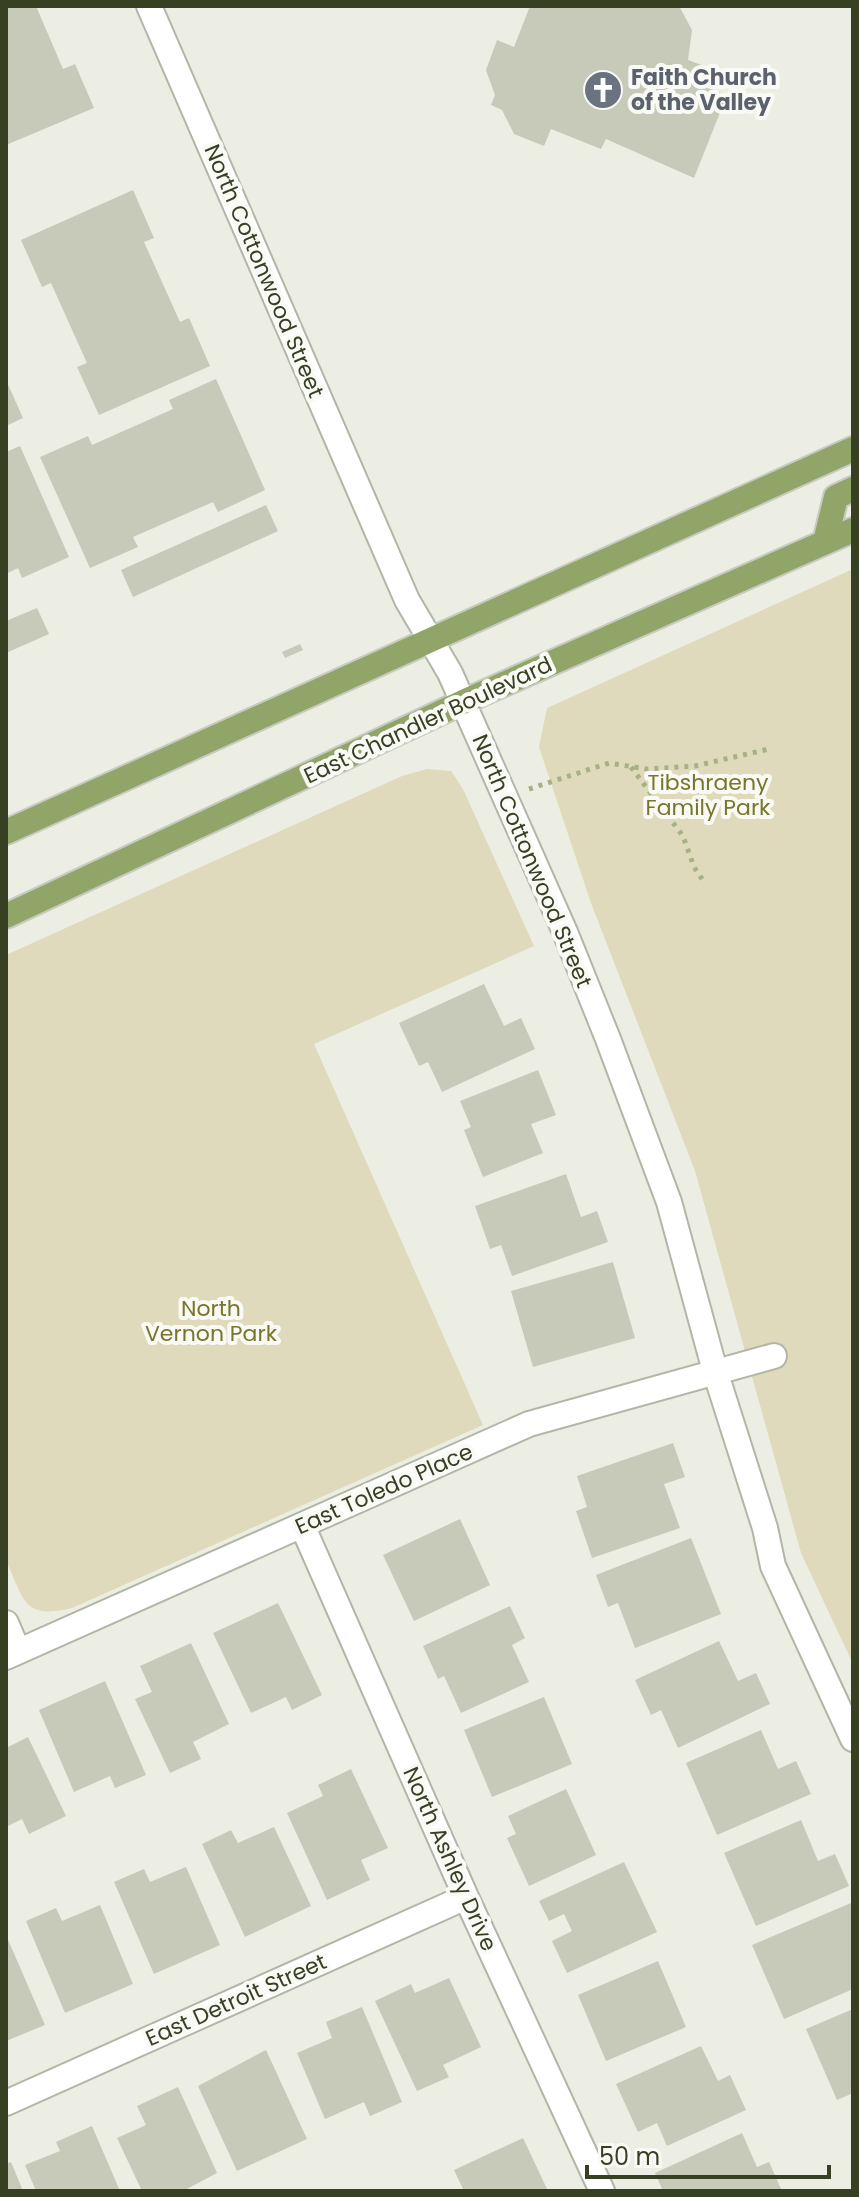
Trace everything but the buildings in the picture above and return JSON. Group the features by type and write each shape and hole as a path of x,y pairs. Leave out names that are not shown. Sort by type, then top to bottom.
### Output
{"main road":[{"path":"6,832 853,449"},
{"path":"825,542 836,497 853,489"},
{"name":"East Chandler Boulevard","path":"6,916 463,702 853,530"}],"street":[{"name":"North Cottonwood Street","path":"149,6 407,600 433,639 463,702 565,932 669,1202 715,1371 765,1528 773,1566 853,1739"},
{"name":"East Toledo Place","path":"12,1654 529,1424 774,1356"},
{"name":"North Ashley Drive","path":"302,1525 466,1897 602,2191"},
{"path":"6,1623 12,1654"},
{"name":"East Detroit Street","path":"6,2103 466,1897"}],"path":[{"path":"505,798 567,774 609,763 647,769 695,766 769,749"},
{"path":"630,766 683,836 694,867 704,882"}],"green space":[{"name":"Tibshraeny Family Park","path":"853,569 853,1664 801,1553 695,1171 591,903 539,747 547,708"},
{"name":"North Vernon Park","path":"427,769 451,771 463,789 534,946 314,1044 483,1425 72,1608 56,1611 34,1609 22,1596 6,1560 6,955 402,776"}],"place":[{"name":"Faith Church of the Valley","path":"603,90"}]}
